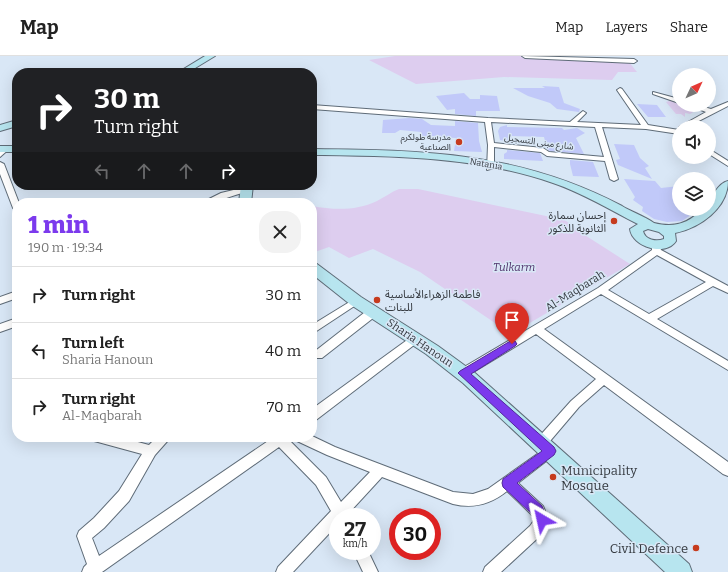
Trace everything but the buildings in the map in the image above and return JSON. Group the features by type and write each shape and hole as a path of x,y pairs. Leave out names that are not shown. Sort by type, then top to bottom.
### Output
{"street":[{"path":"190,68 211,56"},
{"path":"525,56 634,61"},
{"path":"620,90 646,127"},
{"path":"655,93 672,99"},
{"path":"716,109 728,104"},
{"path":"317,107 488,120 646,127 672,131"},
{"path":"694,120 708,112"},
{"path":"571,124 583,113"},
{"path":"488,120 491,145 491,166"},
{"path":"0,128 12,124"},
{"path":"598,125 614,179"},
{"name":"شارع مبنى التسجيل","path":"491,145 543,150 547,154 608,159"},
{"name":"Natania","path":"317,152 419,155 542,175 571,186 649,225 663,229"},
{"name":"Natania","path":"317,155 402,157 491,166 534,176 565,187 615,213 636,230 641,239 656,248"},
{"path":"716,156 728,164"},
{"path":"0,164 13,198"},
{"path":"663,229 676,230 693,223 715,203 728,184"},
{"path":"217,198 238,190"},
{"path":"656,248 688,234 708,221 728,197"},
{"path":"636,230 638,227 649,225"},
{"path":"663,229 670,235 670,241"},
{"path":"656,248 728,290"},
{"name":"Al-Maqbarah","path":"463,373 601,290 656,248"},
{"name":"Sharia Hanoun","path":"317,271 356,301 436,353 463,373 681,572"},
{"path":"650,319 713,282"},
{"path":"601,290 728,366"},
{"path":"0,301 12,296"},
{"path":"317,327 356,301"},
{"path":"318,355 373,312"},
{"path":"0,328 12,324"},
{"path":"536,329 728,470"},
{"path":"317,412 414,339"},
{"path":"313,442 380,470 463,501 486,498 508,483 545,447 576,404 604,378"},
{"path":"117,442 151,451"},
{"path":"159,442 151,451 124,496 99,523 84,536 92,570 278,442"},
{"path":"285,442 321,481 337,508"},
{"path":"347,508 380,470"},
{"path":"490,572 535,531 542,520 538,511 508,483"},
{"path":"283,572 329,527"},
{"path":"365,560 372,572"}],"green space":[{"path":"395,56 525,56 629,62 637,72 618,72 612,80 504,77 416,84 369,60"},
{"path":"672,100 672,109 666,102"},
{"path":"674,112 693,112 690,114 685,113 685,117 681,114 676,114"},
{"name":"Tulkarm","path":"399,189 418,189 565,220 580,232 630,264 511,334 420,272 373,249 349,258 329,247 317,251 317,207 337,209 361,207 377,201"}],"place":[{"name":"مدرسة طولكرم الصناعية","path":"459,142"},
{"name":"إحسان سمارة الثانوية للذكور","path":"614,221"},
{"name":"فاطمة الزهراءالأساسية للبنات","path":"377,300"},
{"name":"Municipality Mosque","path":"553,477"},
{"name":"Civil Defence","path":"696,548"}],"route":[{"path":"512,344 463,373 550,451 508,483 538,511 542,520"}]}
